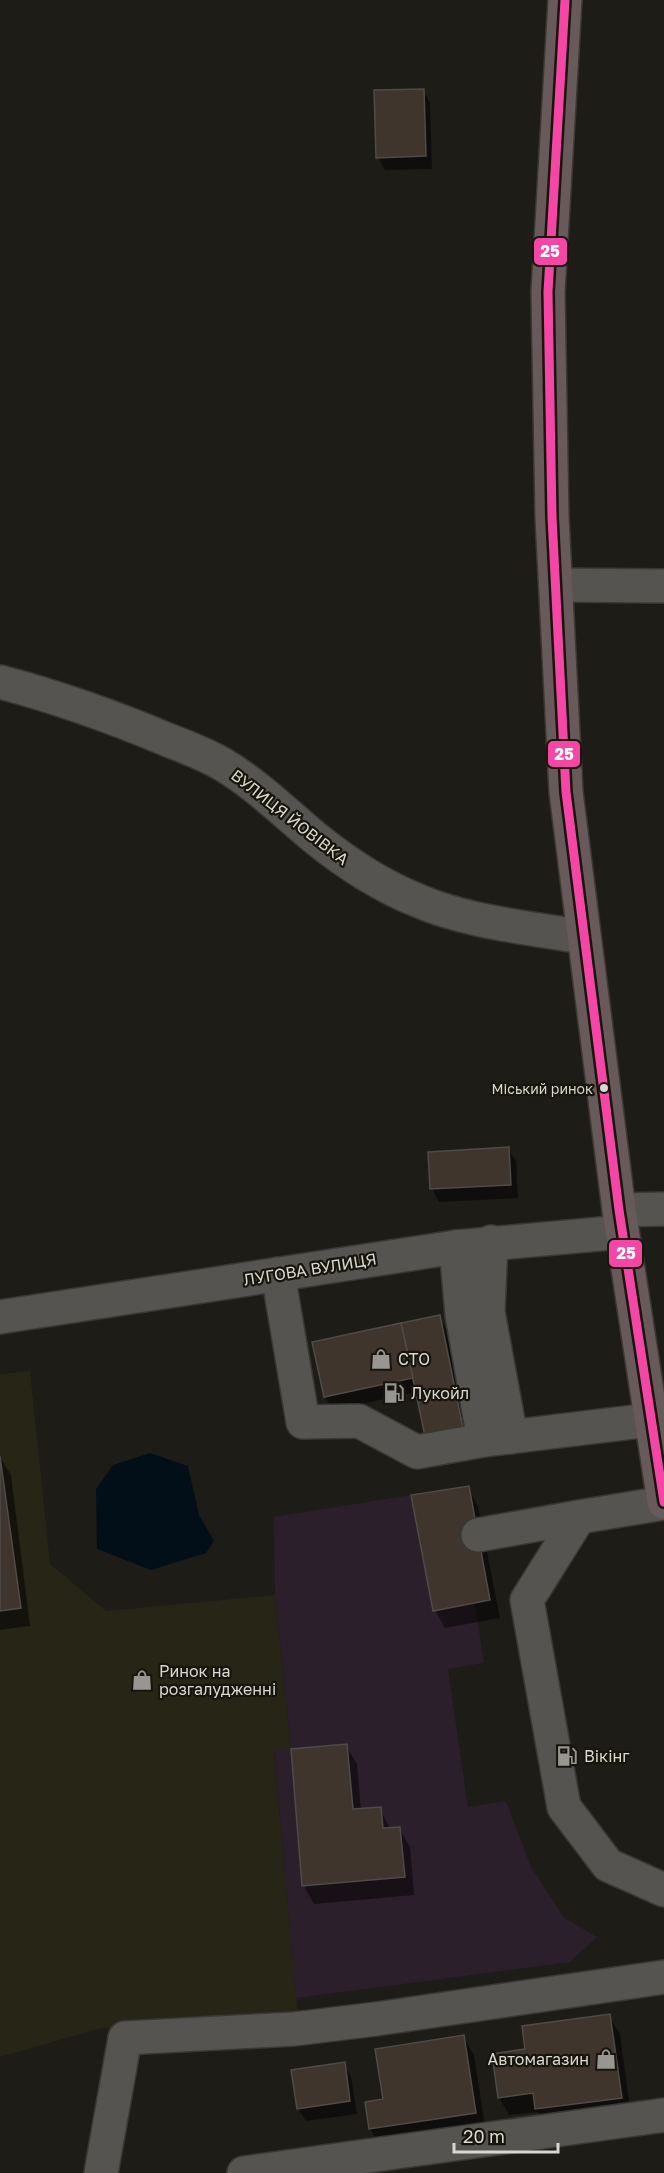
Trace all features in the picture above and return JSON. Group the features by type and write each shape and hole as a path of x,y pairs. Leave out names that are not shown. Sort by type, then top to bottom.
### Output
{"highway":[{"path":"565,0 548,292 552,517 566,792 621,1221 664,1503"}],"street":[{"path":"556,585 664,586"},
{"name":"ВУЛИЦЯ ЙОВІВКА","path":"0,682 147,731 221,763 248,781 316,839 355,867 385,886 420,902 462,915 583,937"},
{"name":"ЛУГОВА ВУЛИЦЯ","path":"0,1317 621,1221 664,1209"},
{"path":"491,1242 488,1312 498,1439"},
{"path":"456,1247 462,1314 498,1439"},
{"path":"278,1274 303,1422 359,1421 417,1452 498,1439 650,1420"},
{"path":"478,1535 664,1503"},
{"path":"579,1517 527,1600 564,1807 608,1865 664,1890"},
{"path":"101,2173 125,2038 294,2029 664,1977"},
{"path":"244,2173 664,2115"}],"shaded area":[{"name":"Ринок на розгалудженні","path":"30,1371 50,1564 106,1611 275,1595 291,1749 274,1751 298,2018 102,2028 0,2057 0,1374"},
{"path":"150,1453 188,1466 199,1515 214,1541 206,1553 151,1570 97,1549 96,1489 113,1465"},
{"path":"411,1495 433,1610 475,1603 484,1663 448,1669 468,1807 506,1801 531,1867 564,1918 597,1937 570,1962 296,1998 274,1750 291,1749 275,1595 274,1517"}],"building":[{"path":"424,89 426,156 376,158 374,90"},
{"path":"509,1147 511,1185 430,1189 428,1152"},
{"path":"440,1315 463,1428 425,1436 401,1323"},
{"path":"401,1323 413,1378 324,1397 312,1342"},
{"path":"0,1456 21,1608 0,1611"},
{"path":"469,1486 490,1600 433,1611 411,1495"},
{"path":"347,1744 353,1809 381,1807 383,1828 400,1827 405,1877 302,1886 291,1749"},
{"path":"610,2014 622,2098 535,2109 533,2093 498,2098 492,2054 525,2049 522,2026"},
{"path":"464,2035 476,2113 369,2129 365,2102 383,2099 375,2049"},
{"path":"345,2062 350,2101 297,2109 291,2070"}],"transit line":[{"name":"25","path":"565,0 548,292 552,517 566,792 619,1210 664,1502"}],"place":[{"name":"Міський ринок","path":"604,1088"},
{"name":"СТО","path":"381,1359"},
{"name":"Лукойл","path":"394,1393"},
{"name":"Ринок на розгалудженні","path":"142,1680"},
{"name":"Вікінг","path":"567,1756"},
{"name":"Автомагазин","path":"606,2059"}]}
